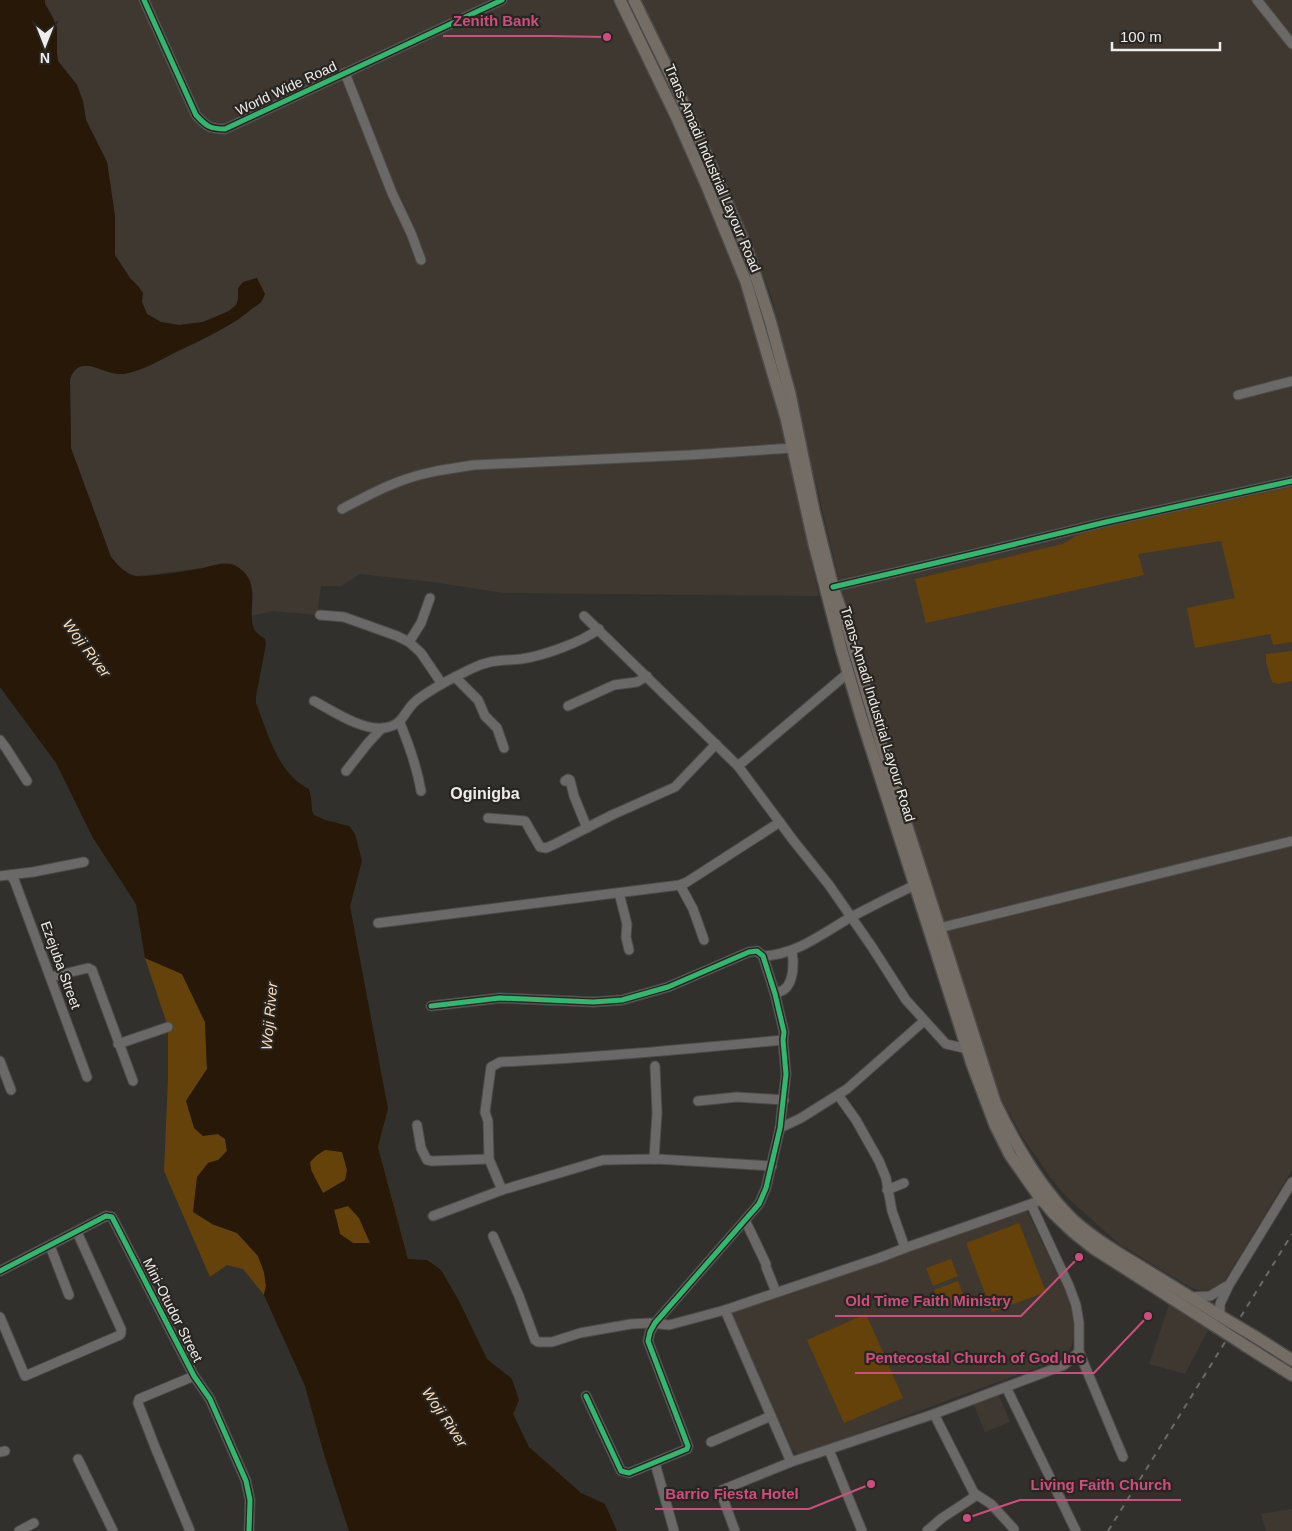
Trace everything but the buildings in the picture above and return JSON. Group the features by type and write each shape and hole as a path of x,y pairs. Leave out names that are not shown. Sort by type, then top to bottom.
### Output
{"main road":[{"name":"Trans-Amadi Industrial Layour Road","path":"620,0 680,124 746,282 786,418 822,580 848,673 915,885 934,929 995,1102 1028,1163 1059,1204 1088,1232 1104,1244 1190,1297 1219,1319"},
{"name":"Trans-Amadi Industrial Layour Road","path":"634,0 675,84 746,250 781,358 814,511 833,587 849,633 890,773 968,1049 995,1125 1037,1202 1093,1248 1219,1319"},
{"path":"735,254 746,250"},
{"path":"1219,1319 1254,1336 1292,1360"},
{"path":"1219,1319 1246,1346 1292,1375"}],"street":[{"name":"World Wide Road","path":"144,0 196,115 206,125 214,129 225,129 502,0"},
{"path":"1257,0 1292,44"},
{"path":"345,74 392,193 411,233 421,260"},
{"path":"1238,395 1292,381"},
{"path":"342,508 398,482 434,471 453,468 792,448"},
{"path":"833,587 1106,522 1292,481"},
{"path":"409,642 421,623 430,598"},
{"path":"320,615 344,617 409,642 421,653 442,684"},
{"path":"584,616 738,766 852,917 906,1000 946,1044 968,1049"},
{"path":"314,701 358,724 382,728 394,726 400,723 412,705 442,684 488,662 529,657 564,646 591,635 599,629"},
{"path":"738,766 848,673"},
{"path":"568,706 614,685 637,682 647,676"},
{"path":"455,678 478,700 485,716 497,728 504,748"},
{"path":"400,723 413,755 420,791"},
{"path":"346,771 382,728"},
{"path":"0,740 27,781"},
{"path":"488,818 525,821 538,845 546,848 676,787 716,744"},
{"path":"565,780 570,780 574,796 588,828"},
{"path":"378,923 680,885 780,822"},
{"path":"934,929 1292,841"},
{"path":"0,876 84,862"},
{"name":"Ezejuba Street","path":"10,875 15,882 87,1077"},
{"path":"680,885 693,910 704,940"},
{"path":"763,956 778,955 792,951 852,917 915,885"},
{"path":"619,893 627,924 626,937 629,950"},
{"path":"432,1006 500,998 593,1002 622,1000 668,987 749,952 757,951 763,956 784,1032 786,1074 780,1128 763,1198 655,1323 648,1341 688,1446 687,1449 629,1473 621,1471 586,1396"},
{"path":"775,994 787,986 791,977 792,951"},
{"path":"51,977 91,968 133,1081"},
{"path":"780,1128 801,1118 847,1089 924,1021"},
{"path":"118,1044 168,1027"},
{"path":"502,1190 489,1159 488,1121 485,1112 491,1067 495,1064 500,1062 685,1050 783,1040"},
{"path":"0,1061 11,1090"},
{"path":"654,1159 657,1113 655,1066"},
{"path":"838,1095 856,1120 879,1162 886,1178 892,1211 905,1248"},
{"path":"698,1101 737,1097 784,1100"},
{"path":"417,1125 421,1148 427,1160 432,1162 489,1159"},
{"path":"433,1216 502,1190 599,1161 654,1159 772,1166"},
{"path":"1219,1319 1220,1304 1229,1284 1292,1182"},
{"path":"887,1190 904,1183"},
{"path":"493,1236 519,1296 535,1340 538,1342 552,1342 566,1336 604,1328 642,1323 668,1325 725,1310 1037,1202 1076,1305 1079,1323 1079,1352 1123,1457"},
{"name":"Mini-Otudor Street","path":"0,1271 106,1216 112,1217 194,1376 210,1400 246,1481 250,1500 249,1531"},
{"path":"745,1220 766,1264 776,1292"},
{"path":"0,1317 25,1376 120,1335 121,1333 77,1232"},
{"path":"50,1246 69,1295"},
{"path":"1190,1297 1210,1296 1229,1284"},
{"path":"725,1310 791,1462"},
{"path":"735,1531 721,1493 722,1490 791,1462 1006,1388 1064,1364 1079,1352"},
{"path":"190,1531 138,1403 139,1400 194,1376"},
{"path":"1006,1388 1076,1531"},
{"path":"934,1414 974,1493 990,1504 1014,1531"},
{"path":"711,1442 771,1416"},
{"path":"829,1450 862,1531"},
{"path":"78,1459 114,1531"},
{"path":"655,1463 674,1531"},
{"path":"927,1531 942,1518 974,1497 974,1493"},
{"path":"19,1531 34,1523"}],"shaded area":[{"path":"45,0 612,0 660,98 698,182 745,299 776,403 819,596 504,593 360,574 341,586 321,586 317,615 272,611 252,616 253,592 250,580 243,572 221,564 136,576 121,569 111,557 71,448 70,379 73,371 81,366 90,366 111,373 136,371 196,343 241,318 238,288 236,305 229,311 203,322 179,325 161,322 147,314 138,286 130,278 115,255 115,216 107,162 86,120 83,101 77,85 58,61 57,28"},
{"path":"639,0 1292,0 1292,1170 1225,1280 1217,1287 1200,1291 1190,1287 1119,1244 1067,1197 1052,1180 1023,1138 1002,1100 986,1057 860,656 839,580 772,298 726,181"},
{"path":"1292,487 1292,642 1273,645 1270,634 1195,648 1187,608 1235,598 1221,541 1138,554 1144,575 926,623 915,579 1063,544 1089,531"},
{"path":"1292,651 1292,681 1279,684 1272,682 1266,662 1266,654"},
{"path":"145,958 182,974 205,1022 207,1069 186,1101 203,1135 218,1134 225,1139 227,1151 218,1160 208,1163 212,1224 237,1233 258,1256 264,1272 266,1286 264,1295 243,1269 227,1265 210,1277 164,1171 168,1027"},
{"path":"388,1109 378,1147 408,1259 371,1243 353,1243 340,1234 334,1210 315,1180 310,1162 317,1155"},
{"path":"1027,1211 1067,1295 1073,1312 1072,1345 1067,1353 1057,1360 803,1454 791,1449 730,1313"},
{"path":"1019,1223 1046,1292 992,1312 966,1243"},
{"path":"951,1259 958,1276 933,1286 926,1268"},
{"path":"958,1281 965,1299 941,1308 934,1290"},
{"path":"1169,1305 1208,1330 1185,1374 1149,1364"},
{"path":"866,1314 903,1398 844,1423 807,1340"},
{"path":"998,1393 1010,1422 985,1432 973,1403"},
{"path":"1292,1509 1292,1531 1266,1531 1261,1514"}],"water":[{"name":"Woji River","path":"0,0 45,0 45,4 57,28 58,61 77,85 83,101 86,120 107,162 115,216 115,255 130,278 143,293 142,302 147,314 161,322 179,325 203,322 229,311 236,305 238,288 243,282 257,278 265,294 260,303 227,326 145,367 123,374 86,366 74,371 70,379 71,448 111,557 124,571 135,576 170,573 226,564 236,566 249,579 254,629 265,639 266,644 256,703 270,740 289,774 309,789 314,815 349,826 355,834 362,861 350,906 388,1109 378,1147 408,1259 427,1260 441,1270 459,1301 487,1359 512,1379 519,1400 513,1414 529,1447 581,1493 605,1504 617,1531 349,1531 324,1454 305,1386 264,1295 266,1286 264,1272 258,1256 237,1233 212,1224 193,1212 197,1177 208,1163 218,1160 227,1151 225,1139 218,1134 203,1136 194,1128 186,1101 207,1069 205,1022 182,974 145,958 136,904 93,838 56,763 0,687","holes":["325,1150 342,1152 347,1170 345,1180 323,1193 311,1170 310,1162","348,1206 359,1218 370,1243 353,1243 340,1234 334,1210"]}],"railway":[{"path":"1108,1531 1292,1234"}],"cycle path":[{"path":"144,0 196,115 209,126 225,129 502,0"},
{"path":"833,587 1106,522 1292,481"},
{"path":"431,1006 500,998 593,1002 622,1000 668,987 749,952 757,951 763,956 784,1032 786,1074 780,1128 766,1188 759,1204 655,1323 648,1341 688,1446 687,1449 629,1473 621,1471 586,1396"},
{"path":"0,1271 106,1216 112,1217 194,1376 210,1399 246,1481 250,1500 249,1531"}],"place":[{"name":"Zenith Bank","path":"607,37"},
{"name":"Old Time Faith Ministry","path":"1079,1257"},
{"name":"Pentecostal Church of God Inc","path":"1148,1316"},
{"name":"Barrio Fiesta Hotel","path":"871,1484"},
{"name":"Living Faith Church","path":"967,1518"}],"district":[{"name":"Oginigba","path":"485,793"}]}
